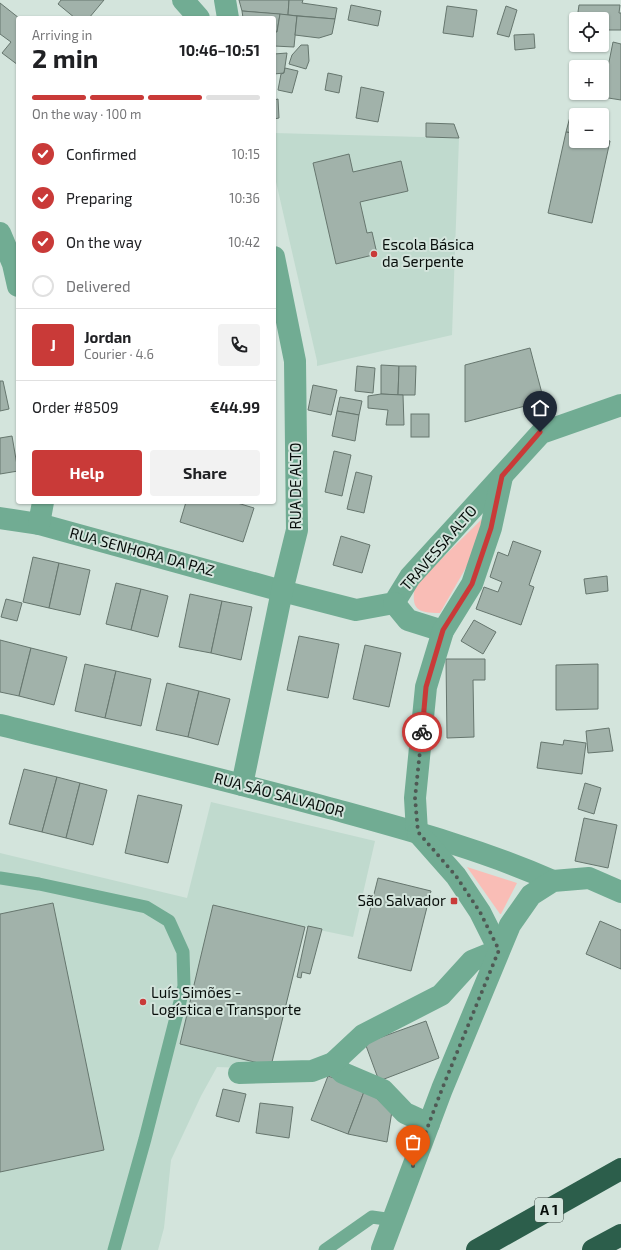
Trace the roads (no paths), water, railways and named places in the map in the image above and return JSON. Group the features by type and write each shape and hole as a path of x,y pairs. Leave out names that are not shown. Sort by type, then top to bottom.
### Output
{"highway":[{"name":"A 1","path":"477,1250 621,1169"},
{"path":"593,1250 621,1235"}],"street":[{"path":"183,0 197,16"},
{"path":"225,0 228,16"},
{"path":"0,233 13,264 16,277"},
{"name":"RUA DE ALTO","path":"242,785 282,591 297,530 295,361 276,267"},
{"name":"TRAVESSA ALTO","path":"282,591 356,610 394,603 410,577 540,432 621,405"},
{"path":"499,950 480,912 456,876 418,832 415,798 426,687 443,630 472,584 491,528 502,476"},
{"path":"39,524 43,504"},
{"name":"RUA SENHORA DA PAZ","path":"0,518 39,524 282,591"},
{"name":"TRAVESSA ALTO","path":"394,603 408,620 443,630"},
{"name":"RUA SÃO SALVADOR","path":"0,725 242,785 418,832 525,868 553,881"},
{"path":"382,1249 429,1124 510,925 531,895 553,881 589,878 621,892"},
{"path":"239,1073 312,1071 333,1064 364,1035 441,995 472,961 499,950"},
{"path":"333,1064 343,1073 383,1090 405,1113 429,1124"}],"lane":[{"path":"0,878 39,884 146,907 169,921 183,952 184,986 145,1139 114,1250"},
{"path":"325,1250 372,1217 393,1220"}],"place":[{"name":"Escola Básica da Serpente","path":"374,254"},
{"name":"São Salvador","path":"454,901"},
{"name":"Luís Simões - Logística e Transporte","path":"143,1002"}]}
